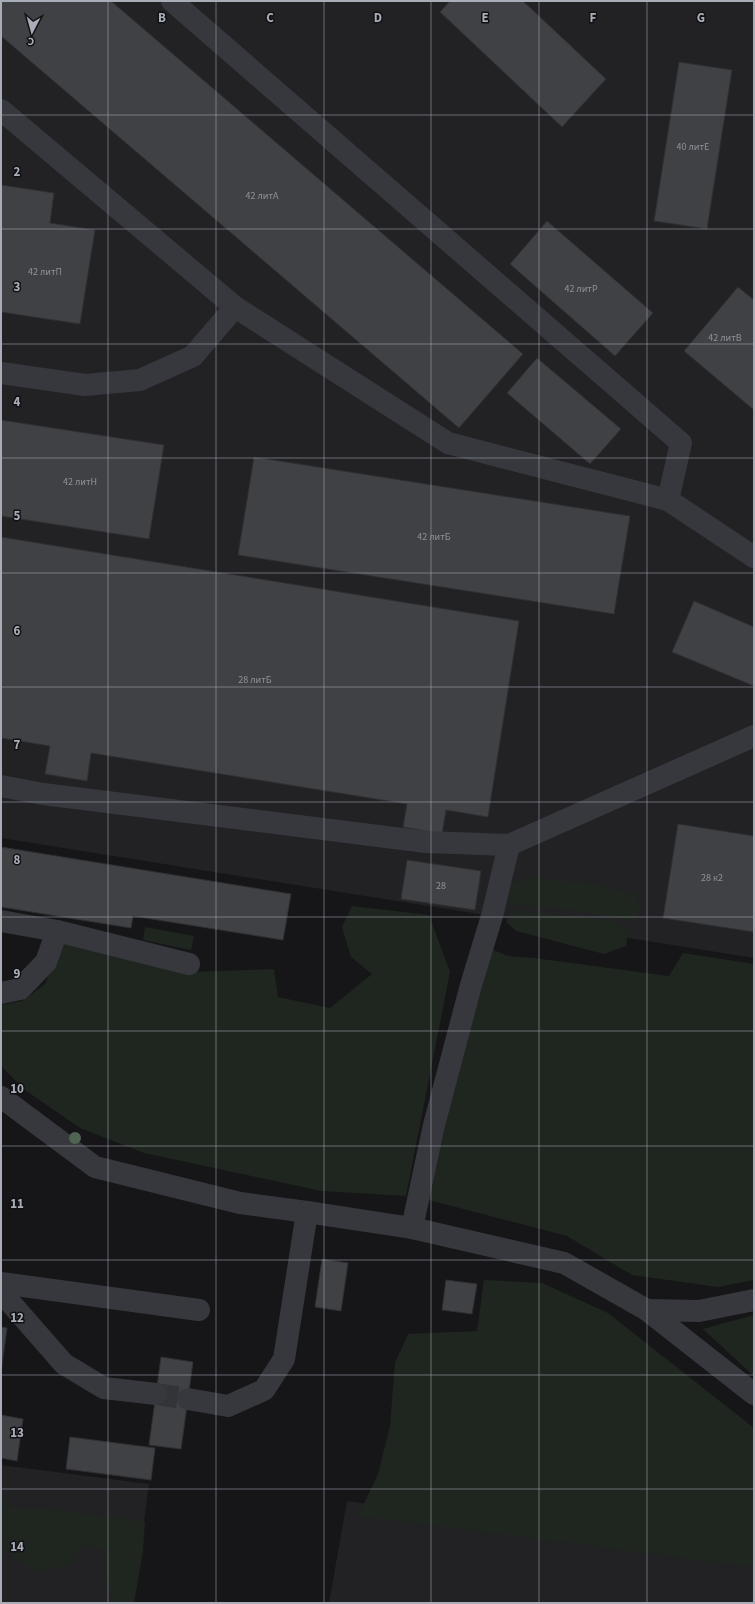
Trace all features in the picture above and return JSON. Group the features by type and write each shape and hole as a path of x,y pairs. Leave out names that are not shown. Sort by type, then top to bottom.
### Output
{"street":[{"path":"172,1 682,443 668,500"},
{"path":"1,110 235,307 448,443 668,500 754,557"},
{"path":"1,373 84,385 140,380 193,356 235,307"},
{"path":"1,786 43,794 426,842 509,845 754,736"},
{"path":"412,1228 434,1125 471,985 492,916 509,845"},
{"path":"1,921 57,931 189,964"},
{"path":"1,993 20,989 46,962 57,931"},
{"path":"1,1097 95,1167 240,1203 412,1228 564,1263 647,1310 754,1394"},
{"path":"188,1399 228,1406 264,1390 284,1359 307,1212"},
{"path":"1,1283 199,1310"},
{"path":"1,1292 64,1364 104,1388 156,1394"},
{"path":"647,1310 700,1311 754,1300"}],"shaded area":[{"path":"1,1 754,1 754,958 1,838"},
{"path":"525,877 603,885 636,896 640,908 634,921 569,910 505,903 508,887"},
{"path":"352,906 429,915 450,972 406,1196 321,1191 144,1153 80,1128 25,1090 1,1066 1,1005 22,1001 45,984 62,942 191,972 274,969 278,997 330,1008 372,974 351,957 342,927"},
{"path":"512,910 610,920 628,930 626,946 604,954 516,931 506,922"},
{"path":"145,927 194,936 191,950 143,940"},
{"path":"489,948 508,956 534,958 669,976 683,953 754,964 754,1280 718,1287 632,1275 567,1236 429,1200 467,1024"},
{"path":"484,1280 542,1283 608,1313 754,1428 754,1567 358,1516 378,1474 390,1426 395,1363 408,1334 477,1331"},
{"path":"754,1315 754,1376 703,1329"},
{"path":"1,1465 149,1484 133,1603 1,1603"},
{"path":"1,1498 14,1509 50,1509 145,1522 143,1551 134,1603 112,1603 107,1581 106,1551 87,1544 68,1565 36,1572 8,1551 1,1550"},
{"path":"347,1501 754,1558 754,1603 329,1603"}],"building":[{"path":"1,1 111,1 523,354 459,428 1,36"},
{"path":"450,1 523,1 606,79 562,127 440,12"},
{"path":"679,62 732,70 707,229 654,221"},
{"path":"1,185 54,193 50,223 95,230 80,324 1,312"},
{"path":"547,221 653,313 615,356 510,264"},
{"path":"738,287 754,300 754,410 684,351"},
{"path":"537,358 621,429 590,464 507,393"},
{"path":"1,420 164,445 149,539 1,516"},
{"path":"254,457 630,516 614,614 238,555"},
{"path":"1,537 519,621 488,817 446,810 442,834 403,827 407,804 91,753 87,781 45,774 50,746 1,738"},
{"path":"694,601 754,627 754,686 672,652"},
{"path":"678,824 754,836 754,932 663,918"},
{"path":"1,847 291,894 283,940 133,916 131,928 1,907"},
{"path":"407,860 481,871 475,910 401,899"},
{"path":"322,1259 348,1263 341,1311 315,1307"},
{"path":"446,1280 477,1284 472,1314 442,1310"},
{"path":"1,1327 7,1328 1,1372"},
{"path":"161,1357 193,1362 181,1449 149,1445"},
{"path":"1,1415 23,1419 17,1461 1,1458"},
{"path":"70,1437 155,1448 151,1480 66,1469"}],"tunnel":[{"path":"156,1394 188,1399"}]}
